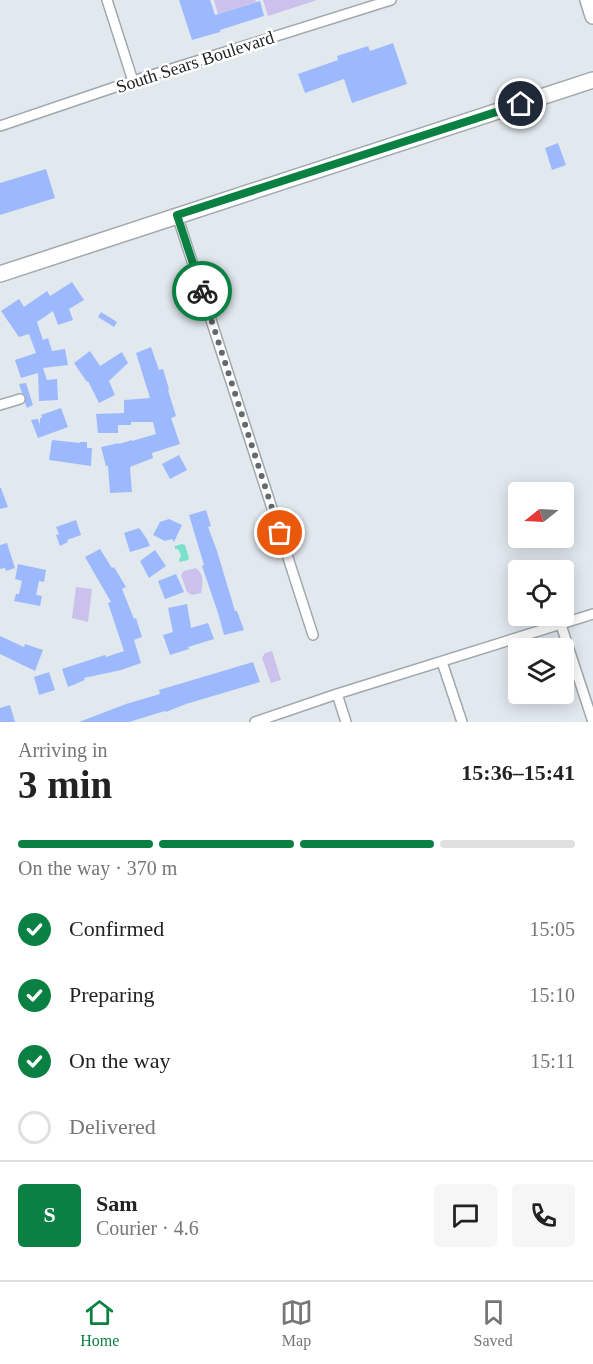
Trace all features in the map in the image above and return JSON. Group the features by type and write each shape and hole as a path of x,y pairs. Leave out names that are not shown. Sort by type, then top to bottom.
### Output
{"main road":[{"path":"588,0 593,16"},
{"path":"0,274 593,80"}],"street":[{"path":"107,0 133,81"},
{"path":"356,0 359,10"},
{"name":"South Sears Boulevard","path":"0,126 133,81 391,0"},
{"path":"177,215 313,635"},
{"path":"0,405 20,399"},
{"path":"574,621 593,614"},
{"path":"255,722 558,626"},
{"path":"561,626 593,722"},
{"path":"442,662 462,722"},
{"path":"338,694 346,722"}],"shaded area":[{"path":"214,0 255,0 256,2 218,14"},
{"path":"263,0 317,0 268,16"},
{"path":"185,545 189,558 180,562 181,555 175,546"},
{"path":"196,568 202,576 202,589 201,593 192,595 187,592 181,575 184,571"},
{"path":"76,587 92,589 88,622 72,618"},
{"path":"272,651 281,680 271,683 262,658 265,653"}],"building":[{"path":"179,0 210,0 215,15 260,1 264,16 192,40"},
{"path":"393,43 407,84 352,103 344,79 305,93 298,74 338,60 337,56 368,46 370,51"},
{"path":"558,143 566,165 552,170 545,148"},
{"path":"46,169 55,198 0,215 0,183"},
{"path":"72,282 84,300 69,309 73,320 58,325 53,311 37,322 43,340 48,338 52,351 65,349 68,365 43,368 47,380 57,379 58,400 39,401 38,373 21,378 15,360 36,353 29,334 19,337 1,311 19,299 24,307 47,291 50,296"},
{"path":"101,312 117,322 114,327 98,317"},
{"path":"151,347 159,370 163,369 169,389 176,416 171,418 180,444 152,453 153,458 130,467 132,492 110,493 108,466 106,466 101,447 156,434 153,422 131,422 131,425 118,425 118,433 98,433 96,414 124,413 124,400 150,398 136,353"},
{"path":"90,351 100,366 122,352 128,363 109,381 115,395 99,403 88,381 74,363"},
{"path":"26,383 33,405 27,408 26,397 19,384"},
{"path":"61,408 68,427 38,438 31,420 38,419 40,425 41,415"},
{"path":"52,440 87,442 87,448 92,448 91,466 49,460"},
{"path":"179,455 187,470 170,479 162,464"},
{"path":"0,488 8,507 0,509"},
{"path":"206,510 211,526 208,527 235,611 237,611 244,630 224,635 202,566 204,565 189,515"},
{"path":"169,519 182,525 174,542 172,539 165,541 153,535 160,522"},
{"path":"76,520 81,535 67,540 68,542 60,546 56,527"},
{"path":"139,528 150,546 130,552 124,533"},
{"path":"7,543 15,568 6,571 5,568 0,569 0,545"},
{"path":"100,549 126,587 122,589 142,637 134,640 141,663 84,678 85,680 68,687 62,669 124,651 108,603 111,602 85,557"},
{"path":"155,550 166,566 149,578 140,561"},
{"path":"18,564 46,570 44,582 39,581 36,595 42,596 40,606 14,601 16,594 19,594 22,581 15,579"},
{"path":"176,574 184,592 165,599 158,581"},
{"path":"187,604 191,628 208,623 214,639 170,655 163,635 173,632 168,608"},
{"path":"0,636 24,647 25,644 43,650 35,671 0,654"},
{"path":"253,662 260,682 129,722 79,722 160,694 159,690"},
{"path":"49,672 55,690 39,695 34,677"},
{"path":"10,705 15,722 0,722 0,708"}],"way so far":[{"path":"202,291 280,533"}],"route":[{"path":"202,291 177,215 521,104"}]}
